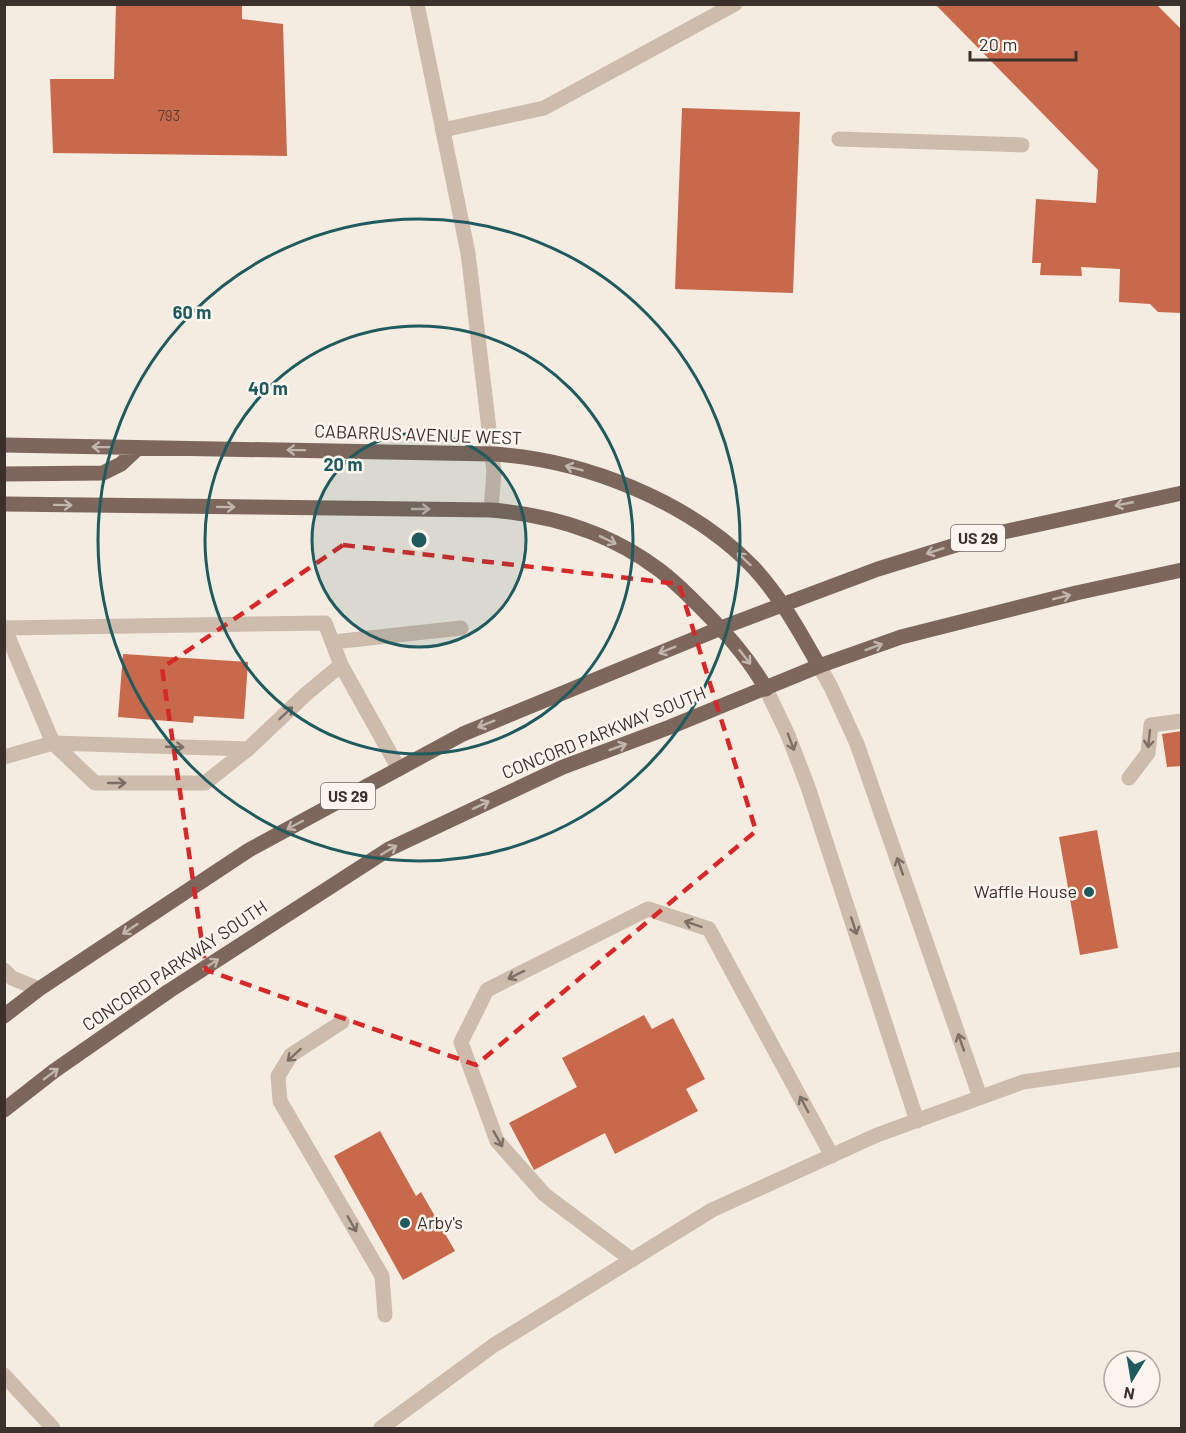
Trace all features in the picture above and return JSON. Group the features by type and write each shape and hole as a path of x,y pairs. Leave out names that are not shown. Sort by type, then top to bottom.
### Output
{"main road":[{"name":"CABARRUS AVENUE WEST","path":"4,446 492,454 577,468 630,488 678,512 734,550 766,582 799,630 819,666"},
{"path":"4,474 103,473 121,464 138,448"},
{"name":"US 29","path":"4,1016 39,989 249,850 463,734 721,628 878,569 985,536 1182,494"},
{"path":"4,504 491,510 546,517 588,531 625,548 661,571 721,628 756,671 766,689"},
{"name":"CONCORD PARKWAY SOUTH","path":"4,1110 54,1071 170,991 389,849 563,767 766,689 819,666 901,637 1076,593 1182,570"}],"street":[{"path":"417,4 468,253 492,454 494,481 491,510"},
{"path":"442,130 544,108 735,4"},
{"path":"839,140 1022,145"},
{"path":"341,665 306,694 248,749 206,783 95,783 53,743 5,628 325,623 341,665 399,769"},
{"path":"333,642 461,628"},
{"path":"819,666 857,744 980,1097"},
{"path":"766,689 788,735 808,787 916,1121"},
{"path":"1129,778 1148,753 1151,725 1182,721"},
{"path":"4,757 53,743 248,749"},
{"path":"632,1260 545,1195 497,1141 461,1042 487,990 648,909 709,929 832,1156"},
{"path":"4,970 12,978 39,989"},
{"path":"342,1022 291,1055 278,1076 280,1101 382,1276 385,1315"},
{"path":"381,1428 494,1345 712,1210 877,1135 1023,1082 1182,1059"},
{"path":"4,1375 53,1428"}],"highlighted area":[{"path":"343,545 679,584 756,831 476,1065 206,970 162,668"}],"building":[{"path":"116,4 242,4 242,19 283,24 287,156 53,153 50,79 114,79"},
{"path":"935,4 1156,4 1182,30 1182,313 1158,312 1150,304 1119,302 1120,269 1081,267 1082,276 1040,275 1041,263 1032,263 1036,199 1096,203 1098,170"},
{"path":"682,108 800,112 793,293 675,289"},
{"path":"123,654 248,662 244,719 194,716 193,723 118,717"},
{"path":"1182,731 1182,766 1167,767 1162,734"},
{"name":"Waffle House","path":"1097,830 1118,948 1080,955 1059,837"},
{"path":"644,1015 652,1029 673,1018 705,1079 686,1089 698,1111 615,1154 605,1133 534,1170 509,1123 577,1087 562,1058"},
{"name":"Arby's","path":"380,1131 416,1196 421,1192 455,1251 403,1280 334,1156"}],"place":[{"name":"Waffle House","path":"1089,892"},
{"name":"Arby's","path":"405,1223"}]}
